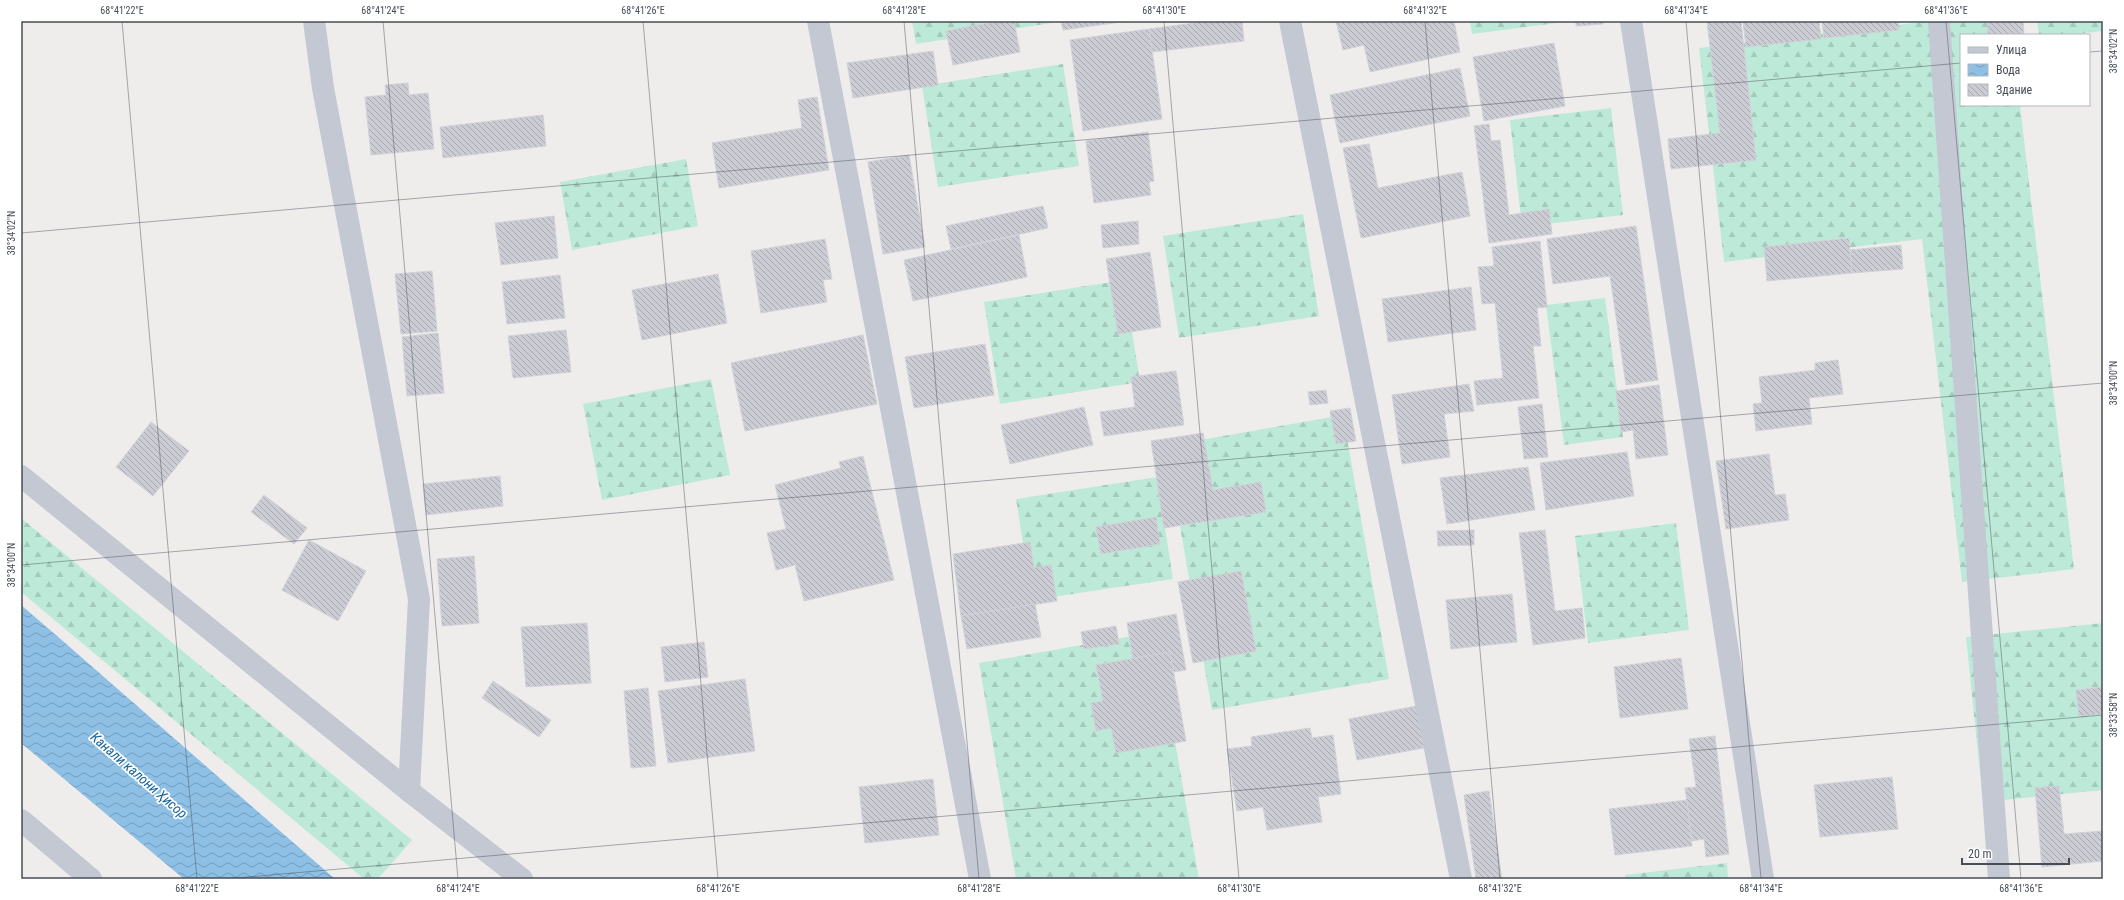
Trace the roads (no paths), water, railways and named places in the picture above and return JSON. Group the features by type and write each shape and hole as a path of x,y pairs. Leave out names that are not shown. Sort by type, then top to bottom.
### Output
{"street":[{"path":"314,21 323,88 419,599 409,791"},
{"path":"818,21 980,879"},
{"path":"1290,21 1462,879"},
{"path":"1631,21 1763,879"},
{"path":"1939,21 1999,879"},
{"path":"21,476 409,791 522,879"},
{"path":"21,820 91,879"}],"water":[{"name":"Канали калони Ҳисор","path":"21,605 335,879 184,879 21,743"}]}
